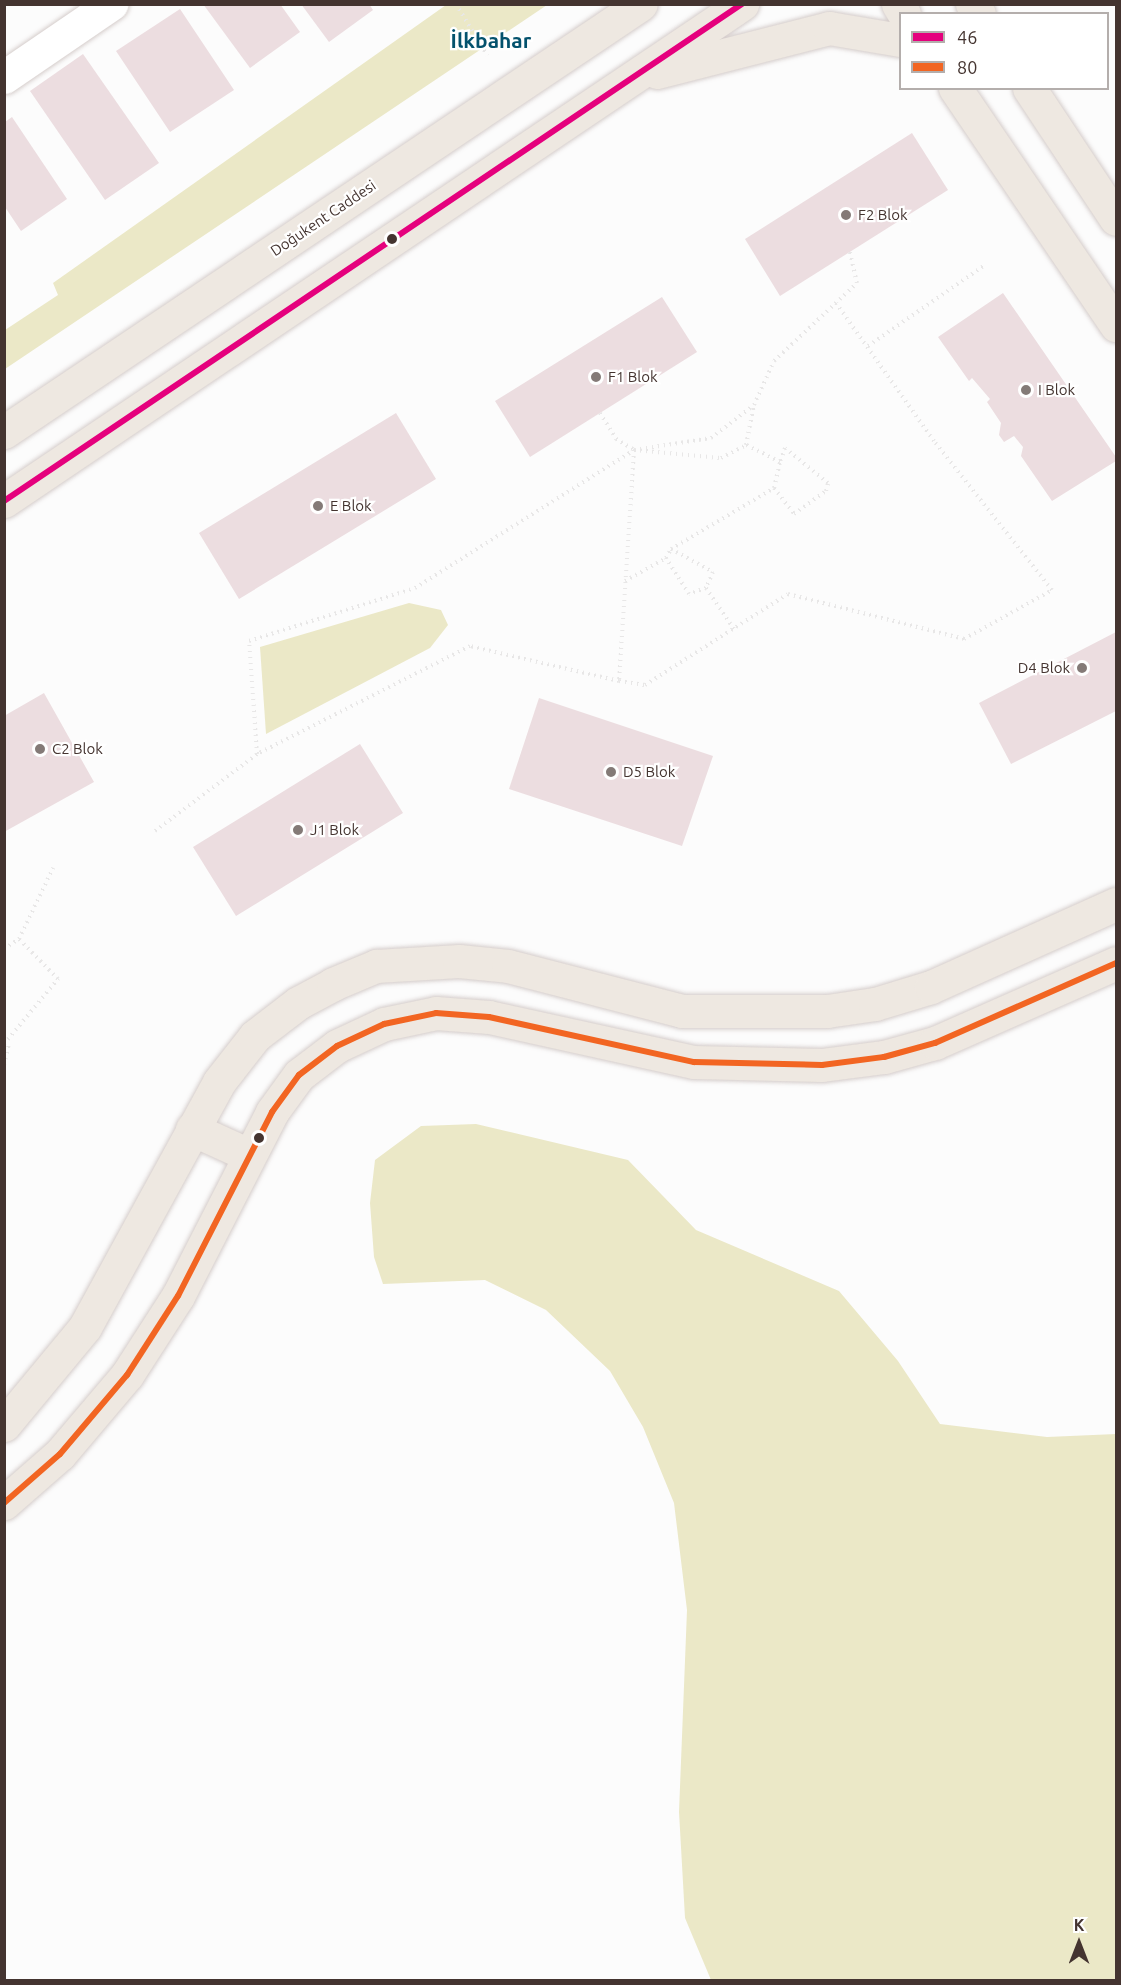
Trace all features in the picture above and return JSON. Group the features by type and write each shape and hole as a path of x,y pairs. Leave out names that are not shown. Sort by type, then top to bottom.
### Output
{"main road":[{"name":"Doğukent Caddesi","path":"4,432 641,4"},
{"path":"4,501 742,4"},
{"path":"632,78 806,32 861,30 899,40"},
{"path":"956,90 1116,325"},
{"path":"1030,90 1116,219"},
{"path":"4,1425 85,1326 122,1267 192,1129 219,1082 255,1036 298,1003 376,966 414,961 508,966 682,1011 826,1011 876,1004 931,987 1116,904"},
{"path":"4,1503 60,1454 150,1343 272,1112 299,1076 337,1046 384,1024 436,1014 489,1017 694,1062 822,1065 884,1057 935,1043 1116,963"},
{"path":"192,1129 249,1155"}],"street":[{"path":"4,77 111,4"}],"path":[{"path":"456,4 487,55"},
{"path":"746,445 754,405 774,361 857,283 850,252"},
{"path":"868,346 985,265"},
{"path":"154,831 257,754 470,646 645,686 788,594 964,639 1052,590 934,441 836,303"},
{"path":"257,754 249,640 415,588 634,450 711,438 754,405"},
{"path":"600,413 616,439 634,450 721,458 746,445"},
{"path":"746,445 780,462"},
{"path":"626,581 666,558 671,549 774,488 785,448 828,483 826,491 794,514 774,488"},
{"path":"619,681 634,450"},
{"path":"666,558 689,594 705,588 713,572 671,549"},
{"path":"705,588 734,629"},
{"path":"4,949 19,939 53,868"},
{"path":"4,1065 7,1044 58,979 19,939"}],"shaded area":[{"path":"446,5 547,5 5,369 5,330 58,295 53,283"},
{"path":"409,603 441,610 448,625 430,648 266,734 260,647"},
{"path":"476,1124 628,1160 696,1230 839,1291 898,1361 940,1424 1047,1437 1116,1434 1116,1980 711,1980 685,1918 679,1812 687,1610 674,1503 643,1427 610,1371 546,1310 485,1280 383,1284 374,1257 370,1203 375,1160 421,1126"}],"building":[{"path":"203,4 280,4 300,32 250,68"},
{"path":"301,4 369,4 373,10 329,42"},
{"path":"180,9 234,90 170,132 116,51"},
{"path":"83,54 159,163 105,200 30,91"},
{"path":"12,117 67,199 21,231 5,207 5,122"},
{"name":"F2 Blok","path":"912,133 948,190 780,296 745,239"},
{"name":"I Blok","path":"1003,293 1116,457 1116,461 1052,501 1021,456 1023,447 1014,436 1004,442 999,435 1001,423 987,402 990,399 972,378 969,381 938,337"},
{"name":"F1 Blok","path":"662,297 697,352 530,457 495,401"},
{"name":"E Blok","path":"396,413 436,479 239,599 199,533"},
{"name":"D4 Blok","path":"1116,632 1116,711 1011,764 979,703"},
{"name":"C2 Blok","path":"44,693 94,782 4,832 4,716"},
{"name":"D5 Blok","path":"539,698 713,756 682,846 509,789"},
{"name":"J1 Blok","path":"360,744 403,813 236,916 193,847"}],"transit line":[{"name":"46","path":"4,501 742,4"},
{"name":"80","path":"4,1503 60,1454 127,1375 178,1296 272,1112 299,1075 337,1046 384,1024 436,1013 489,1017 694,1062 822,1065 884,1057 935,1043 1116,963"}],"place":[{"name":"F2 Blok","path":"846,215"},
{"name":"F1 Blok","path":"596,377"},
{"name":"I Blok","path":"1026,390"},
{"name":"E Blok","path":"318,506"},
{"name":"D4 Blok","path":"1082,668"},
{"name":"C2 Blok","path":"40,749"},
{"name":"D5 Blok","path":"611,772"},
{"name":"J1 Blok","path":"298,830"}],"district":[{"name":"İlkbahar","path":"491,40"}]}
